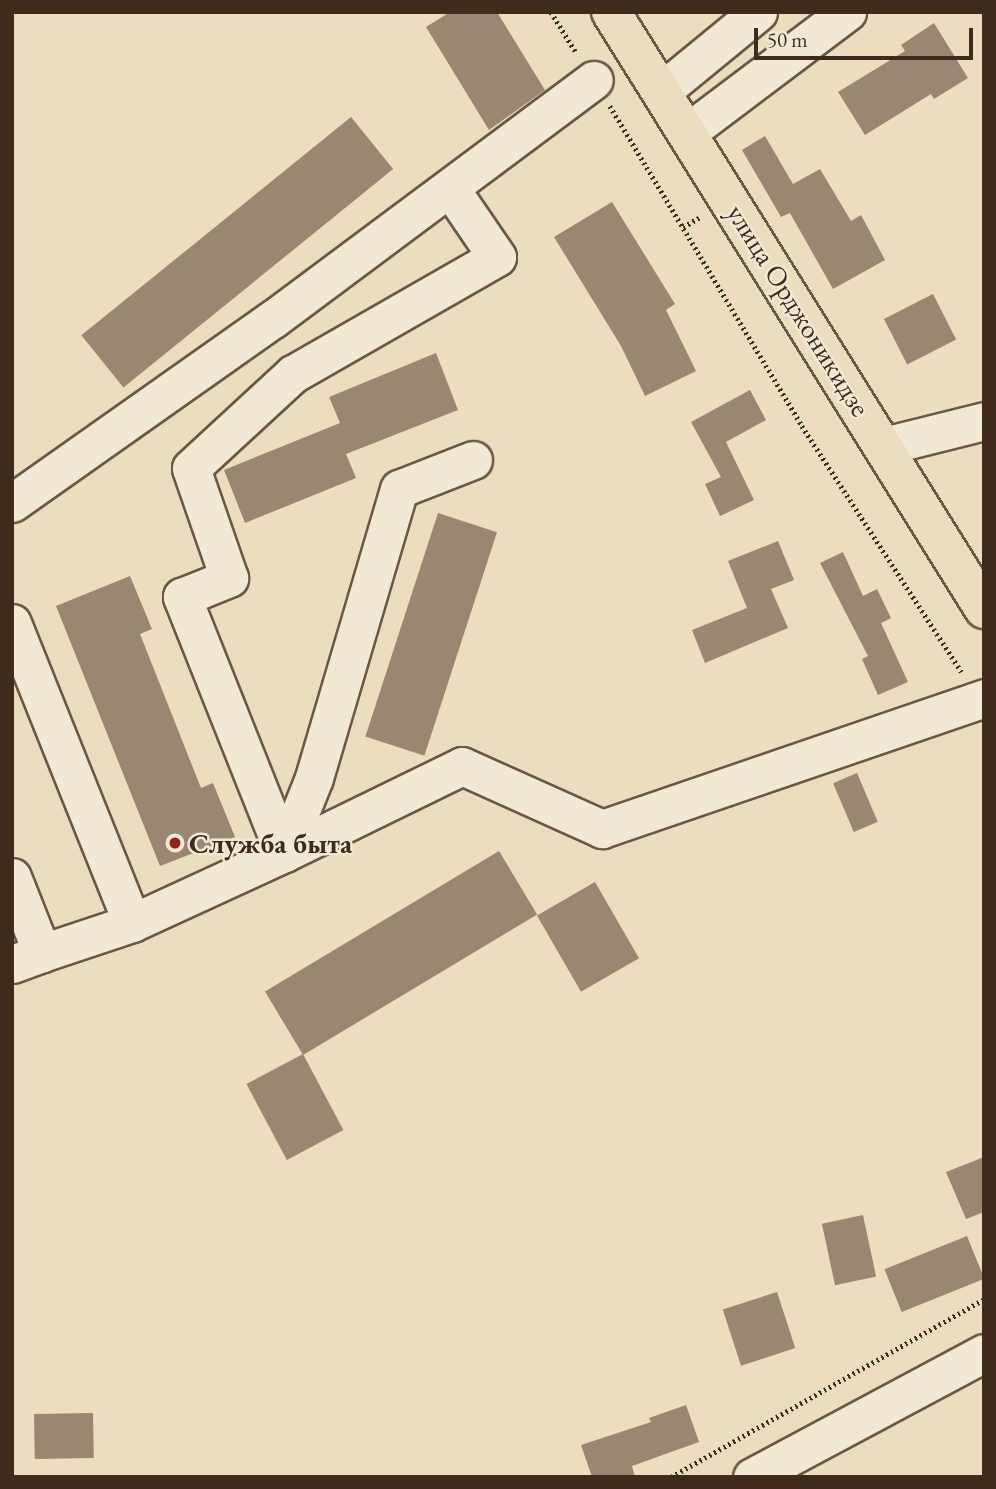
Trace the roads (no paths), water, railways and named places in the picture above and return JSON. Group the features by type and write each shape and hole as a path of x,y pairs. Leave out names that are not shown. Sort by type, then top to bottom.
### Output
{"main road":[{"name":"улица Орджоникидзе","path":"611,12 663,90 984,610"}],"street":[{"path":"663,90 758,12"},
{"path":"688,131 847,12"},
{"path":"12,503 273,319 594,80"},
{"path":"284,853 182,597 229,578 191,468 293,374 496,257 450,188"},
{"path":"884,446 984,421"},
{"path":"284,853 314,778 399,488 473,460"},
{"path":"12,623 132,923"},
{"path":"12,877 27,959 132,923 462,766 602,829 982,699"},
{"path":"752,1477 984,1353"}],"place":[{"name":"Служба быта","path":"175,843"}]}
